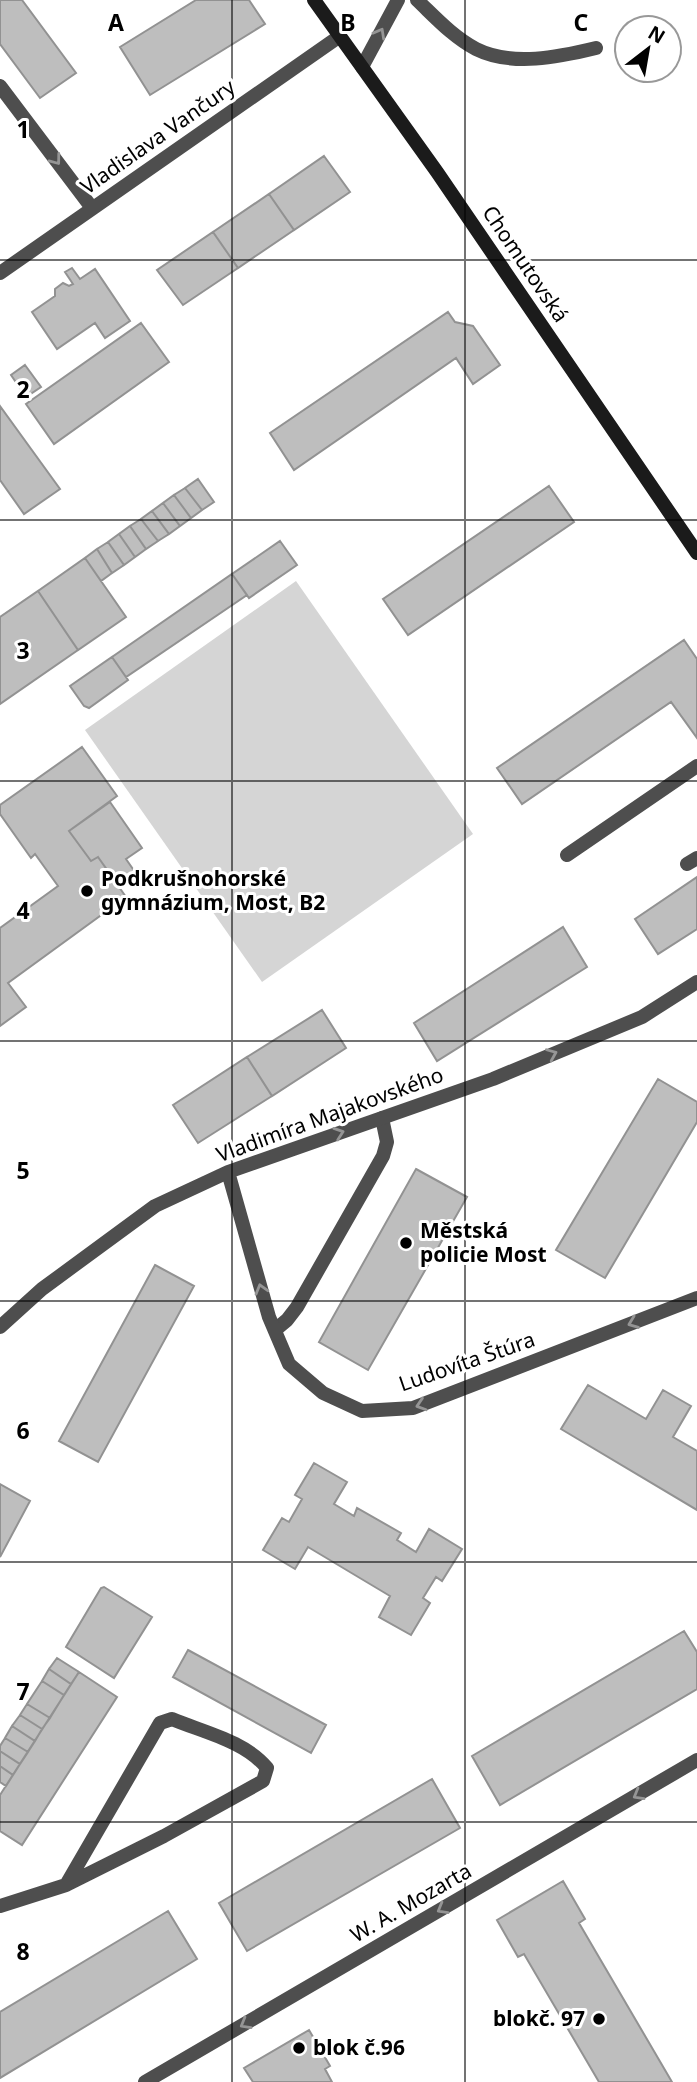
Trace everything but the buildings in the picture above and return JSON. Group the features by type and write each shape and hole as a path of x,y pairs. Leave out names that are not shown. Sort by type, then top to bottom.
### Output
{"street":[{"name":"Chomutovská","path":"314,0 437,172 697,553"},
{"path":"362,67 398,0"},
{"path":"416,0 454,34 478,50 527,59 596,48"},
{"name":"Vladislava Vančury","path":"0,273 340,36"},
{"path":"0,86 92,208"},
{"path":"567,855 697,766"},
{"name":"Vladimíra Majakovského","path":"0,1327 42,1289 155,1206 228,1172 493,1079 642,1017 697,982"},
{"path":"275,1330 287,1321 297,1307 383,1156 387,1142 382,1118"},
{"name":"Ludovíta Štúra","path":"228,1172 269,1317 289,1364 323,1393 362,1411 413,1408 697,1298"},
{"path":"0,1906 66,1885 164,1836 263,1781 267,1768 260,1759 230,1742 172,1719 160,1723 66,1885"},
{"name":"W. A. Mozarta","path":"145,2082 697,1760"}],"shaded area":[{"path":"296,581 473,834 262,982 85,730"}],"place":[{"name":"Podkrušnohorské gymnázium, Most, B2","path":"87,891"},
{"name":"Městská policie Most","path":"406,1243"},
{"name":"blokč. 97","path":"599,2019"},
{"name":"blok č.96","path":"299,2048"}]}
